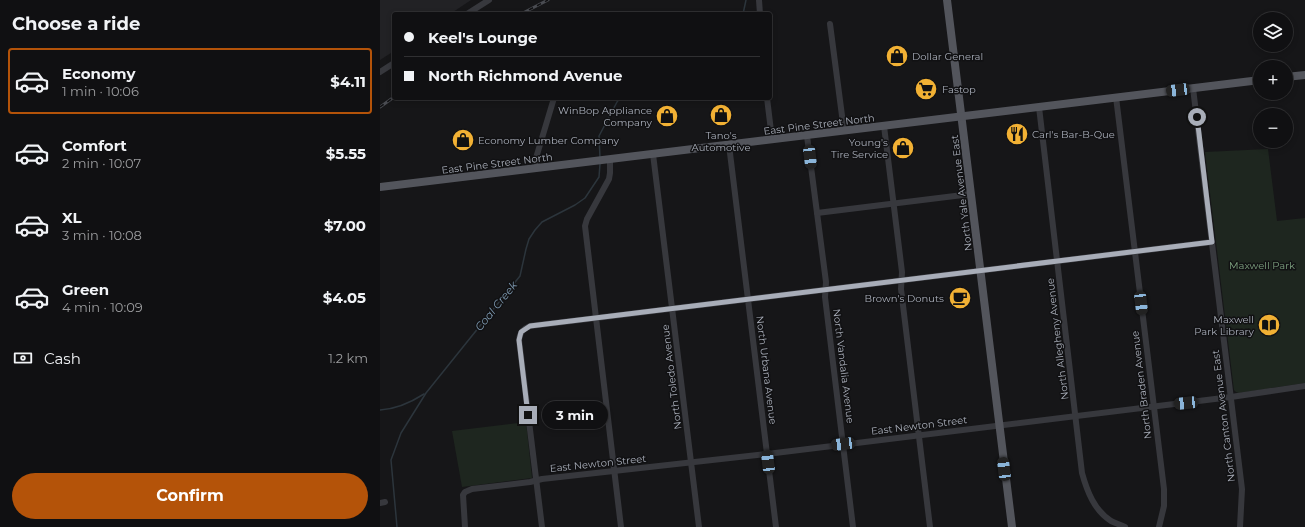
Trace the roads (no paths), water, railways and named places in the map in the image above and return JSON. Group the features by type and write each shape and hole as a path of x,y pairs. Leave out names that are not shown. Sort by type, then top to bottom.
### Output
{"main road":[{"name":"North Yale Avenue East","path":"947,0 1012,527"},
{"path":"1293,76 1305,74"},
{"name":"East Pine Street North","path":"380,187 1253,81"}],"street":[{"path":"470,12 489,0"},
{"path":"759,0 760,12"},
{"path":"830,24 844,131"},
{"path":"380,72 392,64"},
{"name":"North Canton Avenue East","path":"1193,88 1242,489 1240,527"},
{"name":"North Braden Avenue","path":"1116,97 1165,501 1159,527"},
{"path":"538,168 536,158 553,100"},
{"path":"767,100 772,139"},
{"name":"North Allegheny Avenue","path":"1039,107 1082,473 1087,490 1097,506 1111,520 1125,527"},
{"path":"884,126 902,280 901,290 930,527"},
{"name":"North Vandalia Avenue","path":"807,136 826,282 825,297 853,527"},
{"name":"North Urbana Avenue","path":"729,145 776,527"},
{"name":"North Toledo Avenue","path":"654,154 700,527"},
{"path":"608,159 610,173 608,179 586,219 585,226 621,527"},
{"path":"817,213 971,194"},
{"path":"542,527 519,340 521,332 530,326 1212,242"},
{"name":"East Newton Street","path":"465,527 463,499 465,492 472,489 1231,397 1305,386"}],"waterway":[{"name":"Coal Creek","path":"743,12 746,0"},
{"name":"Coal Creek","path":"600,158 599,136 618,100"},
{"name":"Coal Creek","path":"397,527 391,460 401,433 426,393 520,276 529,239 535,230 542,222 575,205 585,198 599,177 600,164"},
{"name":"Coal Creek","path":"380,410 403,405 424,394"}],"railway":[{"path":"525,12 548,0"},
{"path":"380,107 392,98"}],"place":[{"name":"Dollar General","path":"897,56"},
{"name":"Fastop","path":"926,89"},
{"name":"Tano's Automotive","path":"721,115"},
{"name":"WinBop Appliance Company","path":"667,116"},
{"name":"Carl's Bar-B-Que","path":"1017,134"},
{"name":"Economy Lumber Company","path":"463,140"},
{"name":"Young's Tire Service","path":"903,148"},
{"name":"Brown's Donuts","path":"960,298"},
{"name":"Maxwell Park Library","path":"1269,325"}],"park label":[{"name":"Maxwell Park","path":"1262,265"}]}
